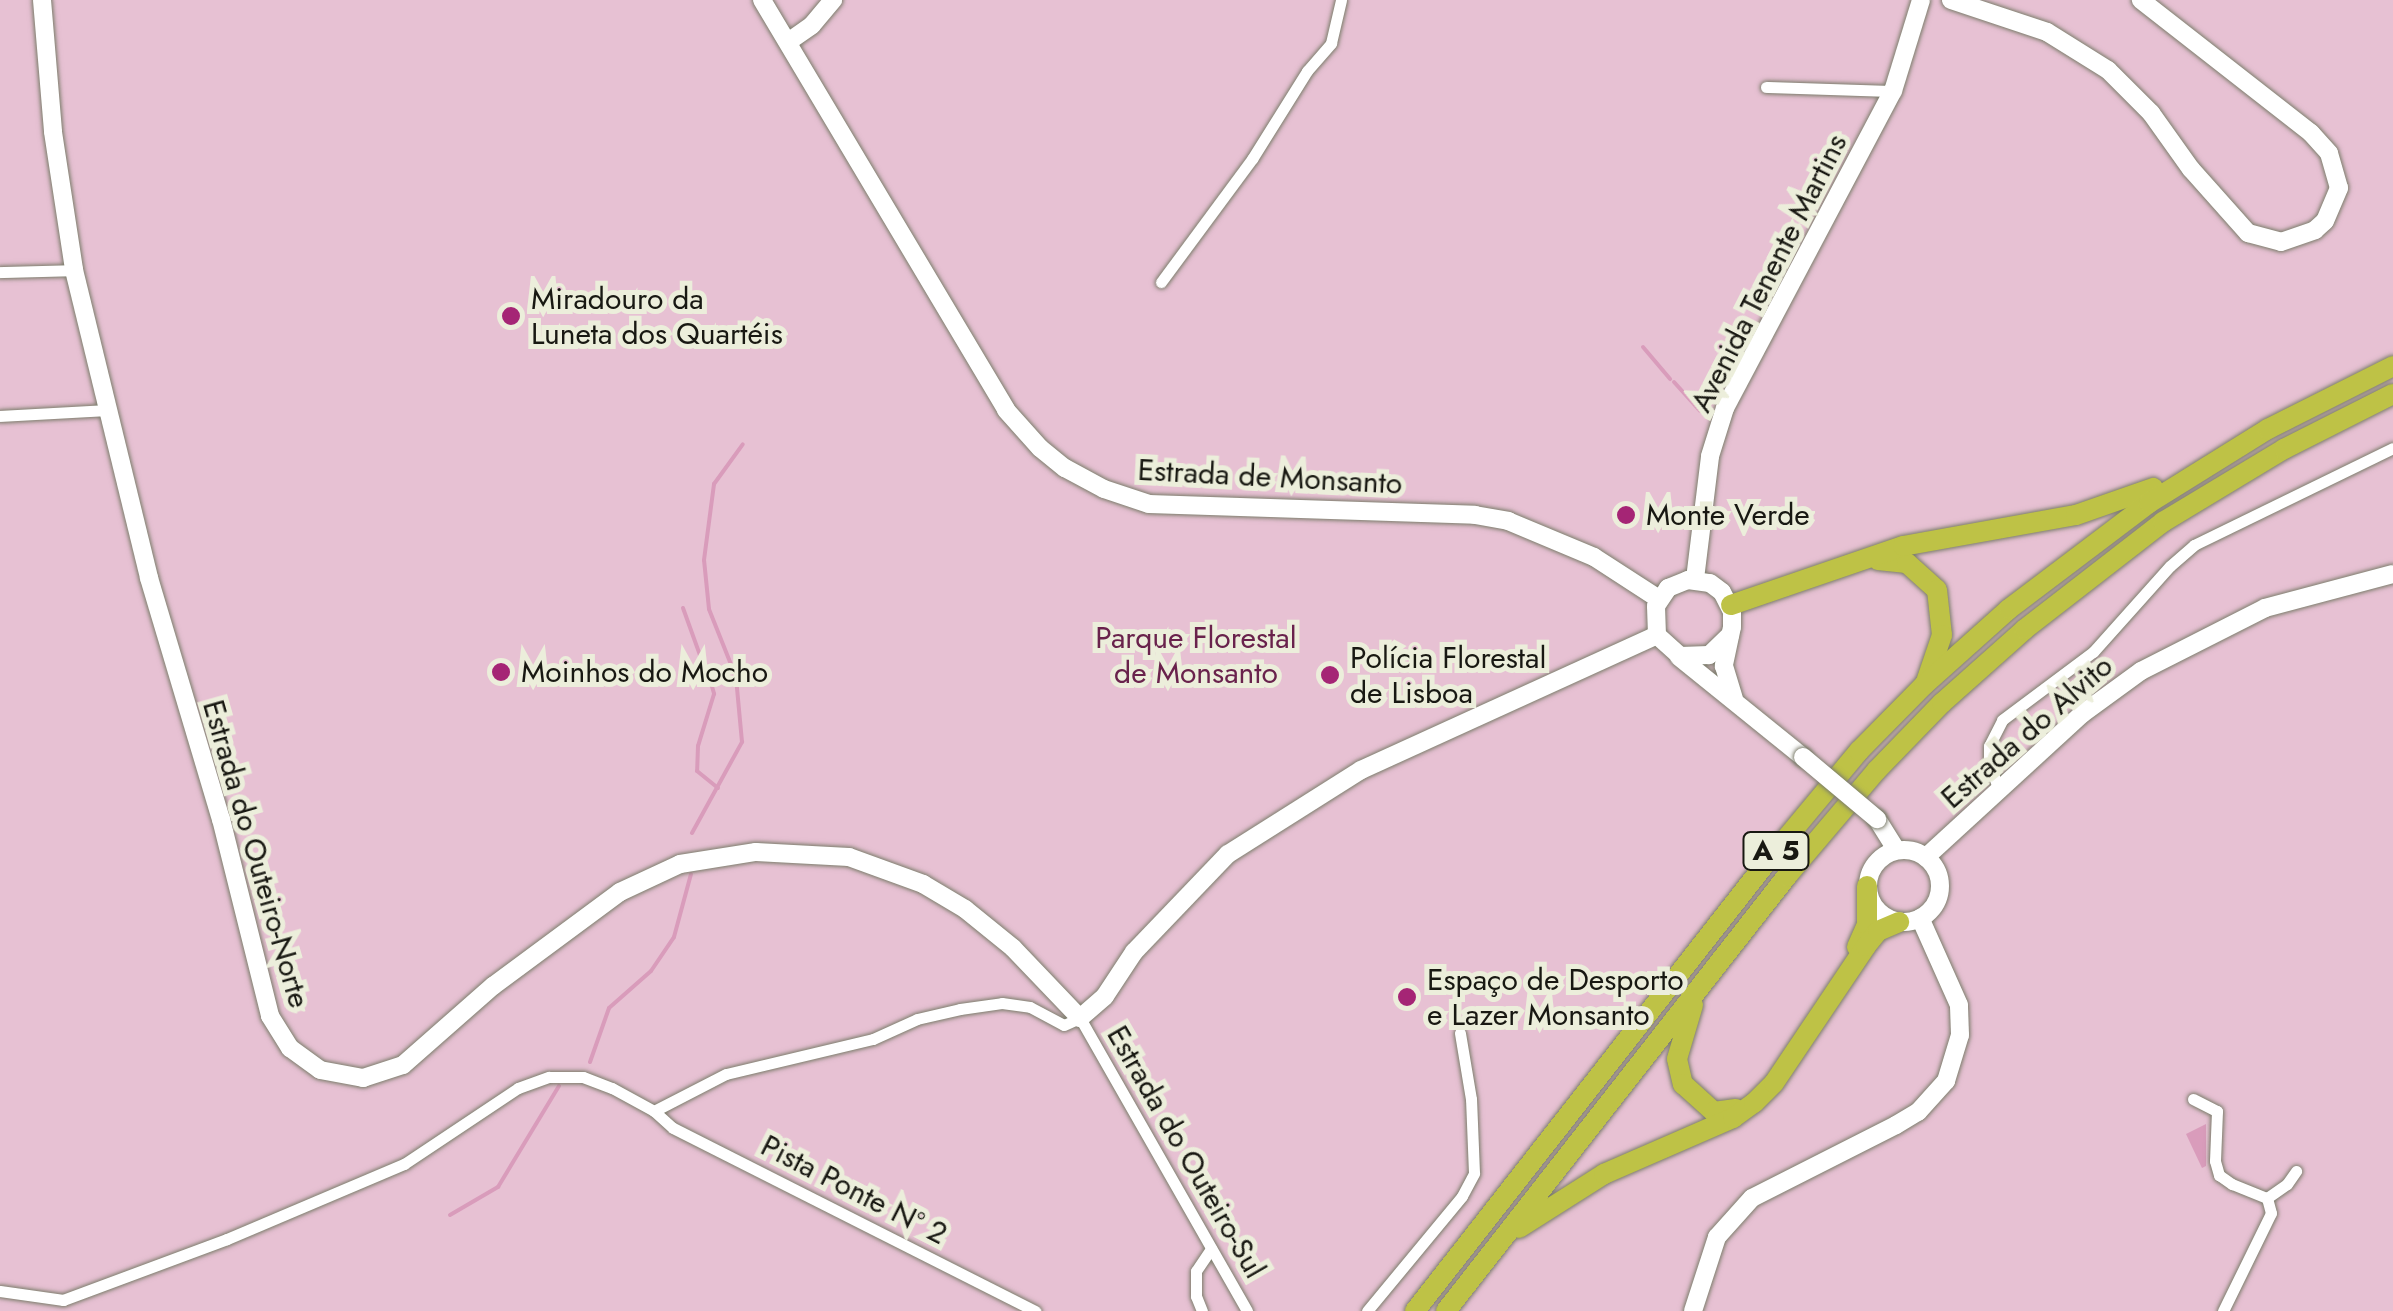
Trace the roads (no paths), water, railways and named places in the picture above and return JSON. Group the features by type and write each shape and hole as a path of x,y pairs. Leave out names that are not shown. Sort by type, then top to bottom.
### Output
{"highway":[{"name":"A 5","path":"1415,1311 1769,859 1859,751 1924,685 2009,608 2095,540 2210,463 2393,366"},
{"name":"A 5","path":"1446,1311 1876,771 1942,703 2112,559 2210,492 2393,394"},
{"path":"1731,605 1935,538 2076,515 2130,498 2210,463"},
{"path":"1861,562 1907,563 1937,590 1942,635 1924,685"},
{"path":"1699,990 1677,1059 1684,1084 1714,1112 1734,1110 1771,1079 1859,945 1866,926 1867,886"},
{"path":"1505,1237 1604,1174 1733,1118 1754,1104 1774,1083 1866,946 1878,931 1899,922"}],"street":[{"name":"Estrada do Outeiro-Norte","path":"42,0 53,132 74,270 149,578 221,820 270,1016 290,1048 312,1066 353,1079 404,1065 493,986 620,892 680,864 756,852 849,856 923,884 965,909 1013,948 1080,1018"},
{"name":"Estrada de Monsanto","path":"762,0 1006,410 1040,448 1065,468 1104,489 1149,504 1475,515 1508,521 1594,556 1659,599"},
{"path":"788,42 812,26 833,0"},
{"path":"1161,282 1252,159 1307,71 1331,43 1341,16 1340,0"},
{"name":"Avenida Tenente Martins","path":"1695,579 1710,456 1725,408 1893,91 1921,0"},
{"path":"1951,0 2062,39 2131,90 2226,212 2248,233 2281,242 2315,230 2326,221 2339,188 2329,153 2311,133 2141,0"},
{"path":"1766,88 1893,91"},
{"path":"0,272 74,270"},
{"path":"0,416 108,410"},
{"path":"1999,791 1989,762 1989,746 2002,720 2093,652 2170,566 2194,546 2393,448"},
{"name":"Estrada do Alvito","path":"1926,857 2082,714 2174,652 2265,608 2393,574"},
{"path":"1734,699 1724,666 1731,605 1717,587 1695,579 1674,584 1659,599 1654,613 1657,636 1671,652 1734,699 1877,819 1896,850 1926,857 1936,868 1940,889 1936,903 1920,918 1899,922 1874,907 1867,886 1873,866 1896,850"},
{"path":"1671,652 1690,658 1709,655 1730,635"},
{"path":"654,1111 726,1074 873,1038 917,1019 1002,1003 1030,1008 1064,1025 1080,1018 1105,996 1134,952 1228,854 1361,770 1657,636"},
{"path":"1693,1311 1716,1237 1752,1198 1918,1112 1946,1080 1960,1035 1959,1005 1920,918"},
{"name":"Estrada do Outeiro-Sul","path":"1080,1018 1248,1311"},
{"path":"1367,1311 1462,1196 1474,1173 1474,1133 1460,1033"},
{"name":"Pista Ponte Nº 2","path":"0,1291 63,1300 226,1239 404,1164 518,1088 549,1077 582,1078 654,1111 674,1128 1035,1311"},
{"path":"2194,1114 2194,1098 2218,1111 2219,1175 2267,1198 2271,1213 2224,1311"},
{"path":"2267,1198 2287,1184 2296,1171"},
{"path":"1202,1311 1196,1296 1196,1271 1210,1250"}],"waterway":[{"path":"1643,347 1670,379"},
{"path":"1674,382 1700,411"},
{"path":"692,833 742,742 736,677 709,609 704,560 714,484 743,444"},
{"path":"683,608 701,658"},
{"path":"707,669 714,694 698,746 697,771 718,788"},
{"path":"590,1062 609,1008 651,971 674,937 691,874"},
{"path":"450,1215 498,1187 559,1086"}],"place":[{"name":"Miradouro da Luneta dos Quartéis","path":"511,316"},
{"name":"Monte Verde","path":"1626,515"},
{"name":"Moinhos do Mocho","path":"501,672"},
{"name":"Polícia Florestal de Lisboa","path":"1330,675"},
{"name":"Espaço de Desporto e Lazer Monsanto","path":"1407,997"}],"park label":[{"name":"Parque Florestal de Monsanto","path":"1196,655"}]}
